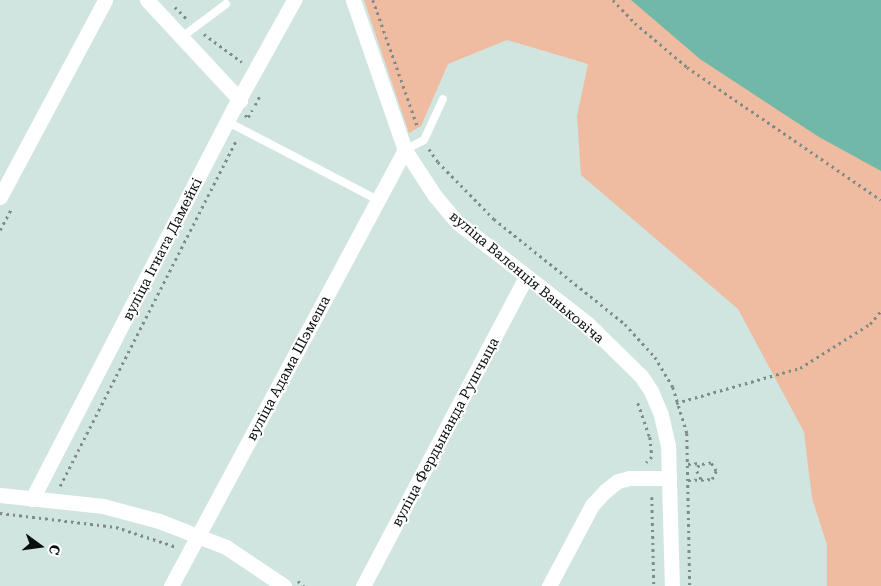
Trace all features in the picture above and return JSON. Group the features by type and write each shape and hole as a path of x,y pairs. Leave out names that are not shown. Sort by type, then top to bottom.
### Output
{"street":[{"path":"0,197 106,0"},
{"path":"147,0 240,100"},
{"name":"вуліца Ігната Дамейкі","path":"32,499 228,122 294,0"},
{"name":"вуліца Валенція Ваньковіча","path":"353,0 405,150 435,196 457,222 588,324 641,376 662,414 668,445 670,478 672,586"},
{"name":"вуліца Адама Шэмеша","path":"171,586 190,532 405,150"},
{"name":"вуліца Фердынанда Рушчыца","path":"363,586 526,277"},
{"path":"549,586 592,505 605,491 618,481 629,478 670,478"},
{"path":"0,495 127,511 190,532 288,581"}],"lane":[{"path":"182,37 226,4"},
{"path":"405,150 424,140 444,99"},
{"path":"228,122 378,200"}],"path":[{"path":"613,0 635,23 687,67 881,200"},
{"path":"68,488 58,486 248,118"},
{"path":"676,403 800,368 870,324 881,311"},
{"path":"638,402 650,438 652,457 640,464"},
{"path":"701,479 697,471 702,463"},
{"path":"688,464 711,463 716,471 712,479 688,480"},
{"path":"652,497 654,586"},
{"path":"0,513 116,527 177,547 190,532"},
{"path":"288,581 304,586"}],"shaded area":[{"path":"364,0 881,0 881,586 827,586 827,545 812,498 804,432 738,309 581,175 577,116 588,64 507,40 448,64 421,126 409,133"},
{"path":"631,0 881,0 881,171 819,137 700,59"}]}
